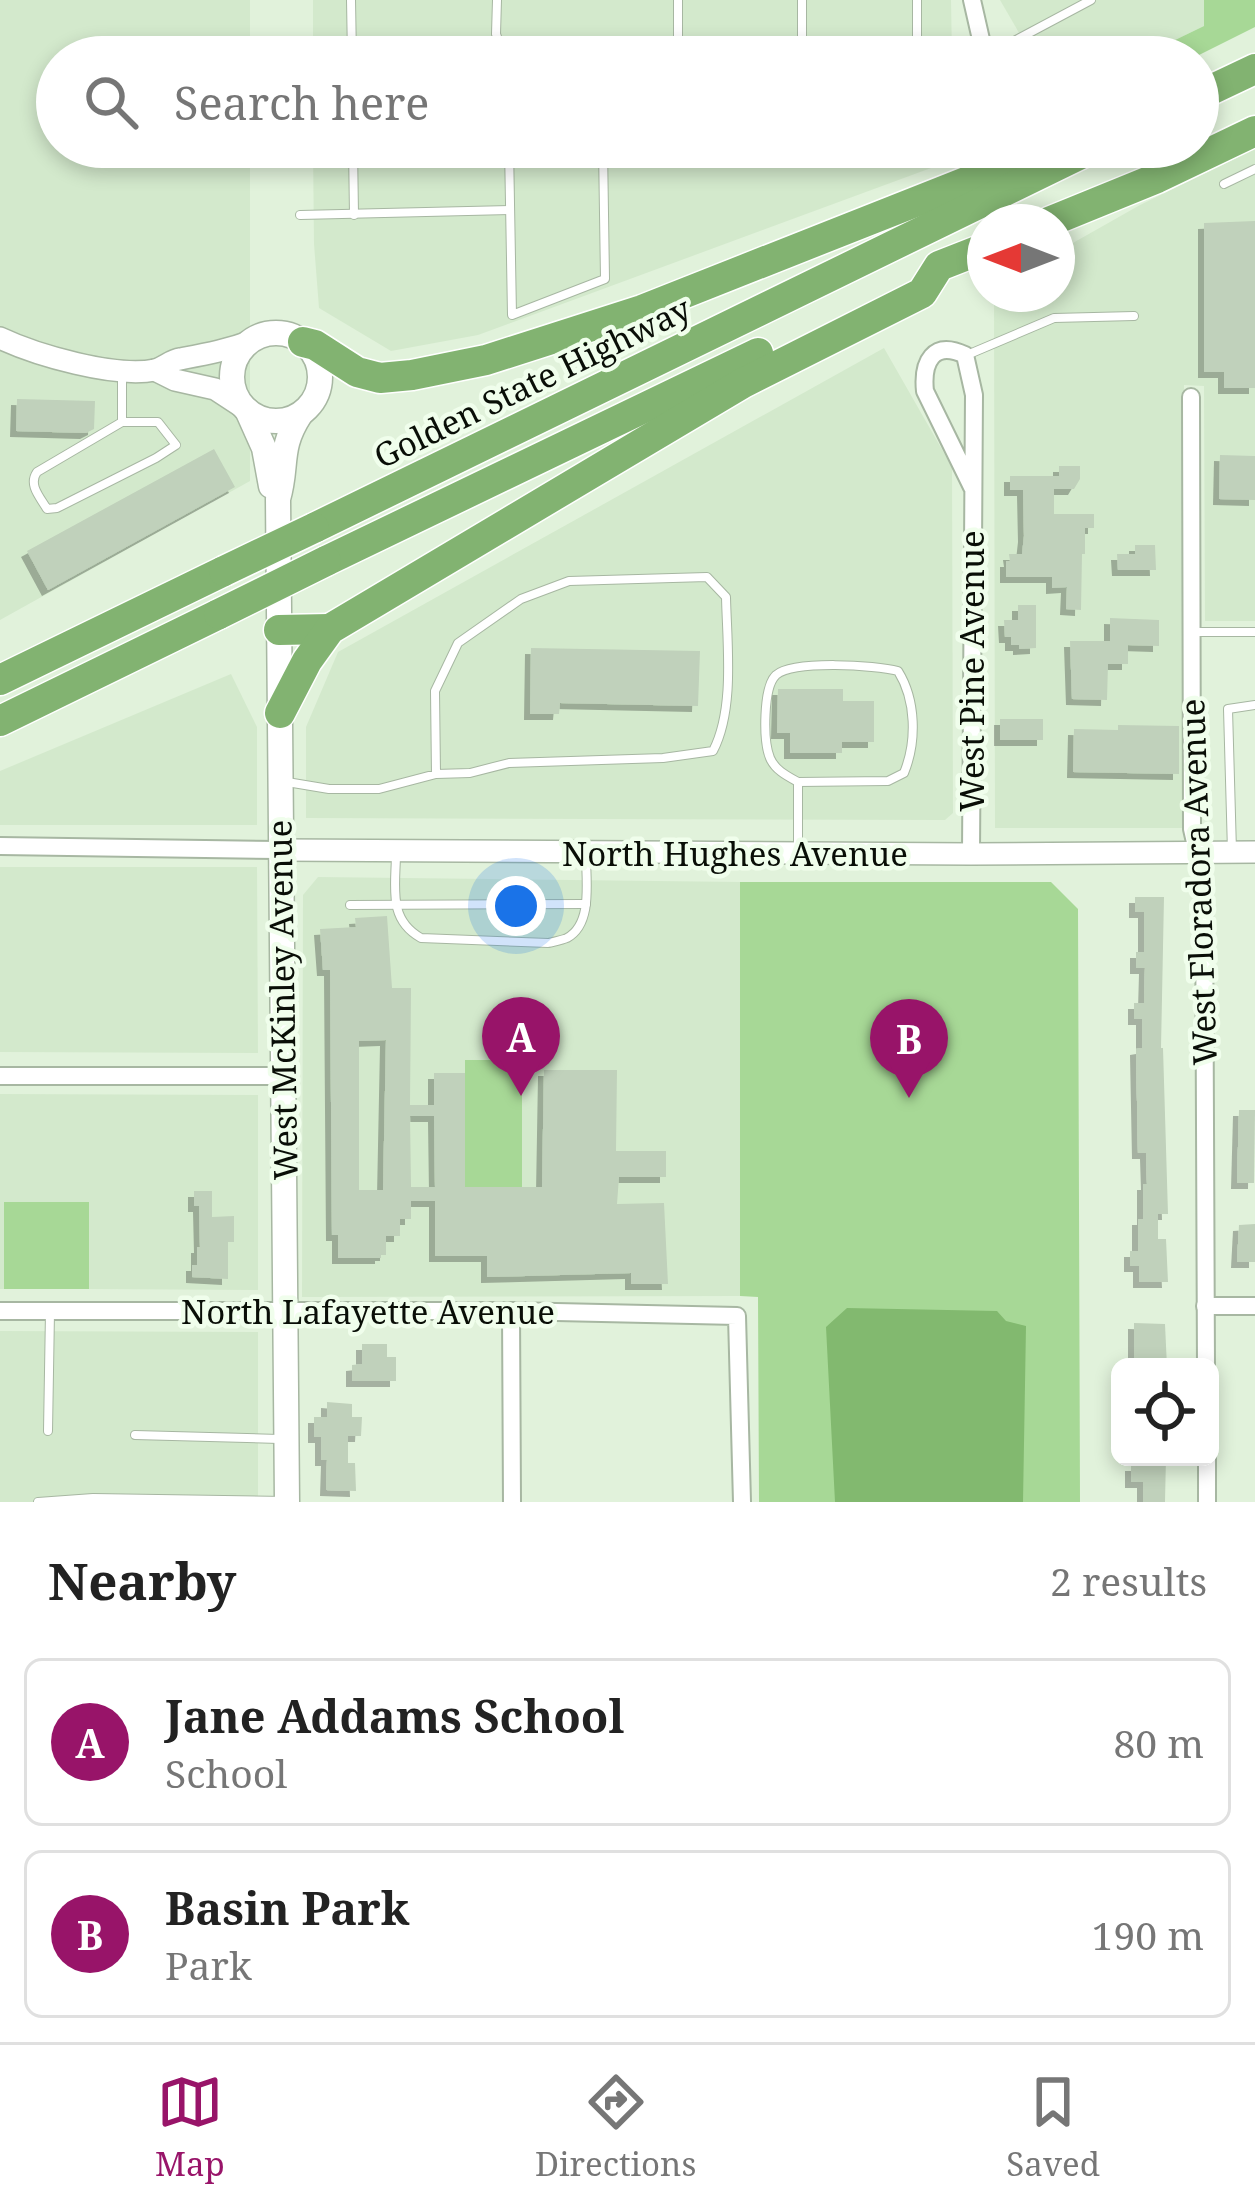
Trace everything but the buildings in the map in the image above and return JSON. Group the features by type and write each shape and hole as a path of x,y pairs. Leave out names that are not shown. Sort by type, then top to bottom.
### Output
{"highway":[{"path":"1219,86 1255,69"},
{"path":"1219,130 1255,112"},
{"path":"1219,148 1255,131"},
{"path":"303,342 357,372 380,378 486,360 642,310 1002,168"},
{"name":"Golden State Highway","path":"0,680 1052,168"},
{"path":"1067,204 1141,168"},
{"path":"1075,211 1178,168"},
{"path":"0,721 967,254"},
{"path":"280,713 330,629 743,383 922,292 939,266"},
{"path":"279,630 330,629"}],"main road":[{"path":"252,341 278,334 303,342"},
{"name":"West McKinley Avenue","path":"252,341 242,350 233,374 238,399 260,435 270,484 278,499"},
{"name":"West McKinley Avenue","path":"287,1502 278,499 287,437 317,393 320,379 318,365 303,342"},
{"path":"247,410 272,421 300,415"}],"street":[{"path":"972,0 980,36"},
{"path":"0,338 52,358 155,370 214,389 247,410"},
{"path":"155,370 175,359 222,352 252,341"},
{"name":"West Pine Avenue","path":"971,854 974,395 965,356 949,350 932,355 923,374 930,403 972,488"},
{"name":"West Floradora Avenue","path":"1191,398 1192,830 1204,882 1206,1358"},
{"name":"North Hughes Avenue","path":"0,847 1243,852"},
{"path":"0,1076 284,1076"},
{"path":"1205,1306 1255,1306"},
{"name":"North Lafayette Avenue","path":"0,1311 736,1316 742,1502"},
{"path":"512,1311 512,1502"},
{"path":"1207,1466 1208,1502"}],"lane":[{"path":"351,0 352,36"},
{"path":"497,0 497,36"},
{"path":"678,0 678,36"},
{"path":"802,0 802,36"},
{"path":"917,0 917,36"},
{"path":"1021,36 1091,0"},
{"path":"353,168 353,215"},
{"path":"509,168 512,315 605,279 604,168"},
{"path":"1224,184 1255,169"},
{"path":"300,215 510,210"},
{"path":"965,356 1054,318 1133,316"},
{"path":"122,369 122,422"},
{"path":"122,422 158,422 176,445 47,509 34,487 37,472 122,422"},
{"path":"279,782 379,789 508,763 663,758 713,751 724,730 726,597 707,577 569,580 521,599 458,643 435,691 436,774"},
{"path":"1192,632 1255,632"},
{"path":"808,667 898,671 908,687 912,708 911,756 904,773 888,781 798,782 770,759 766,693 773,677 789,668 808,667"},
{"path":"1243,852 1228,709 1255,705"},
{"path":"798,782 798,853"},
{"path":"396,850 396,904 408,931 421,938 548,943 567,938 579,927 586,904 586,851"},
{"path":"350,905 586,904"},
{"path":"49,1431 50,1311"},
{"path":"135,1436 286,1439"},
{"path":"38,1502 93,1498 287,1502"}],"shaded area":[{"path":"0,0 250,0 250,36 36,36 36,168 250,168 250,481 0,620"},
{"path":"313,0 951,0 952,36 313,36"},
{"path":"1000,0 1204,0 1204,26 1183,36 1021,36"},
{"path":"1204,0 1255,0 1255,27 1219,45 1219,36 1183,36 1204,26"},
{"path":"1255,149 1255,621 1205,621 1204,386 1184,385 1184,828 995,828 994,312 1075,312 1075,242"},
{"path":"313,168 931,168 478,335 391,351 319,308"},
{"path":"884,348 952,467 953,813 945,820 306,818 306,727 338,652"},
{"path":"231,674 257,727 257,825 0,825 0,771"},
{"path":"0,867 257,867 258,1053 0,1052"},
{"path":"318,877 740,882 740,1296 302,1297 303,895"},
{"path":"740,882 1051,882 1078,909 1080,1502 759,1502 758,1297 740,1296"},
{"path":"465,1060 522,1060 522,1187 465,1187"},
{"path":"0,1094 258,1095 258,1290 89,1289 88,1203 4,1203 4,1289 0,1289"},
{"path":"4,1202 89,1202 89,1289 4,1289"},
{"path":"847,1308 997,1311 1006,1321 1026,1326 1023,1502 835,1502 826,1327"},
{"path":"0,1331 258,1332 258,1502 0,1502"}],"place":[{"name":"Jane Addams School","path":"521,1096"},
{"name":"Basin Park","path":"909,1098"}]}
